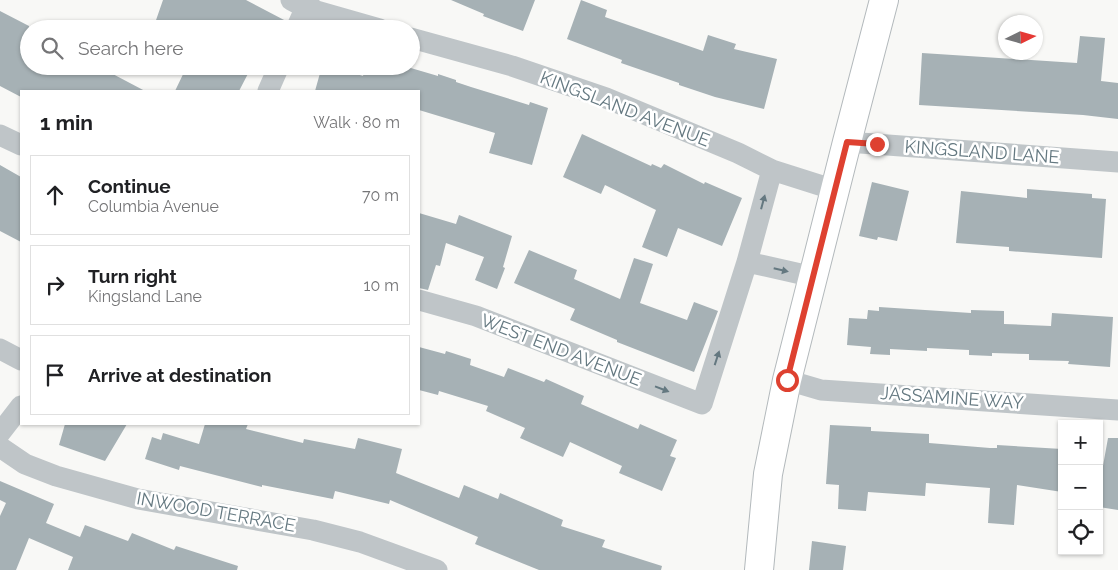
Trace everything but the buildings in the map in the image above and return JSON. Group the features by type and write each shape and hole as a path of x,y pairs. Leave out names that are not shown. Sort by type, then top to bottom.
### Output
{"main road":[{"path":"759,570 768,474 787,380 884,0"}],"street":[{"path":"298,20 302,3 353,20"},
{"name":"KINGSLAND AVENUE","path":"420,40 512,66 606,98 738,153 772,170 836,190"},
{"path":"268,90 275,75"},
{"path":"0,135 20,145"},
{"name":"KINGSLAND LANE","path":"847,142 1118,162"},
{"path":"772,170 747,262 814,277"},
{"name":"WEST END AVENUE","path":"420,300 476,316 702,404 747,262"},
{"path":"0,349 20,359"},
{"name":"JASSAMINE WAY","path":"787,380 821,390 1118,410"},
{"path":"0,433 20,407"},
{"name":"INWOOD TERRACE","path":"0,447 25,464 56,476 138,499 313,530 360,542 436,570"}],"route":[{"path":"787,380 847,142 877,144"}]}
